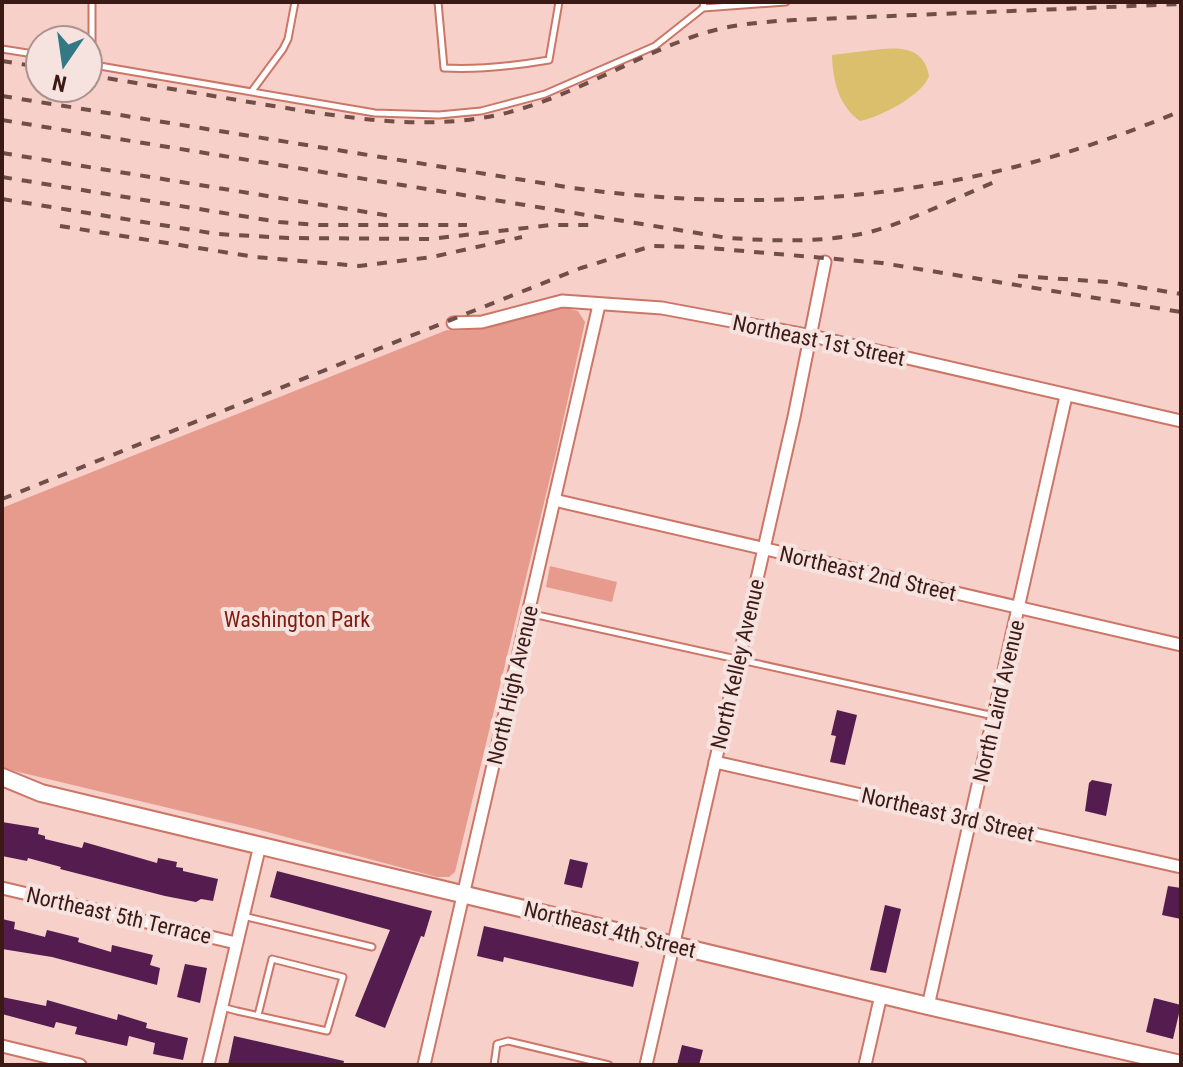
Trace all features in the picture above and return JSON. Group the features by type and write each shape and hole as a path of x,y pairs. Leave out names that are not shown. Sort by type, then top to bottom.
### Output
{"main road":[{"name":"Northeast 4th Street","path":"2,777 41,793 1181,1064"},
{"name":"Northeast 4th Street","path":"2,790 41,793"}],"street":[{"name":"North Kelley Avenue","path":"646,1065 812,336 825,262"},
{"name":"Northeast 1st Street","path":"453,323 482,322 552,302 662,308 812,336 1181,421"},
{"name":"North High Avenue","path":"424,1065 599,305"},
{"name":"North Laird Avenue","path":"928,1006 1066,396"},
{"name":"Northeast 2nd Street","path":"554,500 1181,645"},
{"name":"Northeast 3rd Street","path":"715,762 1181,867"},
{"path":"208,1065 260,845"},
{"name":"Northeast 5th Terrace","path":"2,888 236,943"},
{"path":"865,1065 881,995"},
{"path":"2,1046 80,1065"}],"lane":[{"path":"91,24 92,2"},
{"path":"252,91 288,39 295,2"},
{"path":"438,2 444,68 470,69 549,60 559,2"},
{"path":"104,66 405,116 481,111 545,94 655,46 704,5 786,2"},
{"path":"2,49 24,52"},
{"path":"528,613 995,716"},
{"path":"243,915 372,947"},
{"path":"221,1007 327,1031 343,977 272,959 258,1015"},
{"path":"494,1065 497,1044 508,1041 609,1065"}],"green space":[{"name":"Washington Park","path":"561,307 578,311 585,322 455,872 449,877 437,877 248,827 2,768 2,508 447,330 476,329"},
{"path":"550,566 617,582 612,602 546,587"}],"shaded area":[{"path":"882,49 913,52 927,67 929,76 918,90 900,104 860,121 846,108 838,92 832,55"}],"building":[{"path":"837,710 857,715 845,765 830,762 836,736 831,735"},
{"path":"1092,780 1112,784 1106,816 1085,811"},
{"path":"2,822 39,828 38,834 45,836 45,839 82,848 84,842 157,863 158,858 177,862 176,867 183,868 183,871 218,879 213,901 201,899 196,902 165,896 28,858 27,861 2,856"},
{"path":"570,859 588,863 582,888 564,884"},
{"path":"277,871 432,911 385,1028 355,1016 390,930 270,897"},
{"path":"1168,886 1181,888 1181,919 1162,915"},
{"path":"885,905 901,909 886,973 870,970"},
{"path":"2,919 15,922 14,929 45,937 47,930 79,938 78,942 111,952 112,945 153,955 150,965 160,968 157,985 52,957 2,949"},
{"path":"484,926 639,962 633,987 504,957 503,962 477,956"},
{"path":"185,964 207,968 200,1003 177,997"},
{"path":"2,997 46,1006 47,1000 117,1020 118,1014 147,1023 146,1028 188,1038 183,1060 153,1054 155,1043 129,1036 127,1046 75,1034 77,1027 56,1022 54,1028 2,1014"},
{"path":"1154,998 1181,1005 1173,1039 1146,1032"},
{"path":"234,1036 344,1061 343,1065 228,1065"},
{"path":"682,1045 703,1050 699,1065 677,1065"}],"railway":[{"path":"104,78 326,114 384,121 443,122 502,114 527,107 692,37 742,25 794,20 1181,4"},
{"path":"2,61 24,64"},
{"path":"2,96 573,188 730,200 807,199 882,192 957,180 1031,163 1106,140 1181,111"},
{"path":"2,120 728,238 817,240 852,236 918,215 997,181"},
{"path":"2,153 391,216"},
{"path":"2,177 279,222 467,225"},
{"path":"2,199 217,234 289,238 430,239 551,225 594,225"},
{"path":"60,226 255,257 359,266 432,257 522,237"},
{"path":"2,499 581,268 652,246 882,263 1181,312"},
{"path":"1018,276 1108,282 1181,294"}]}
